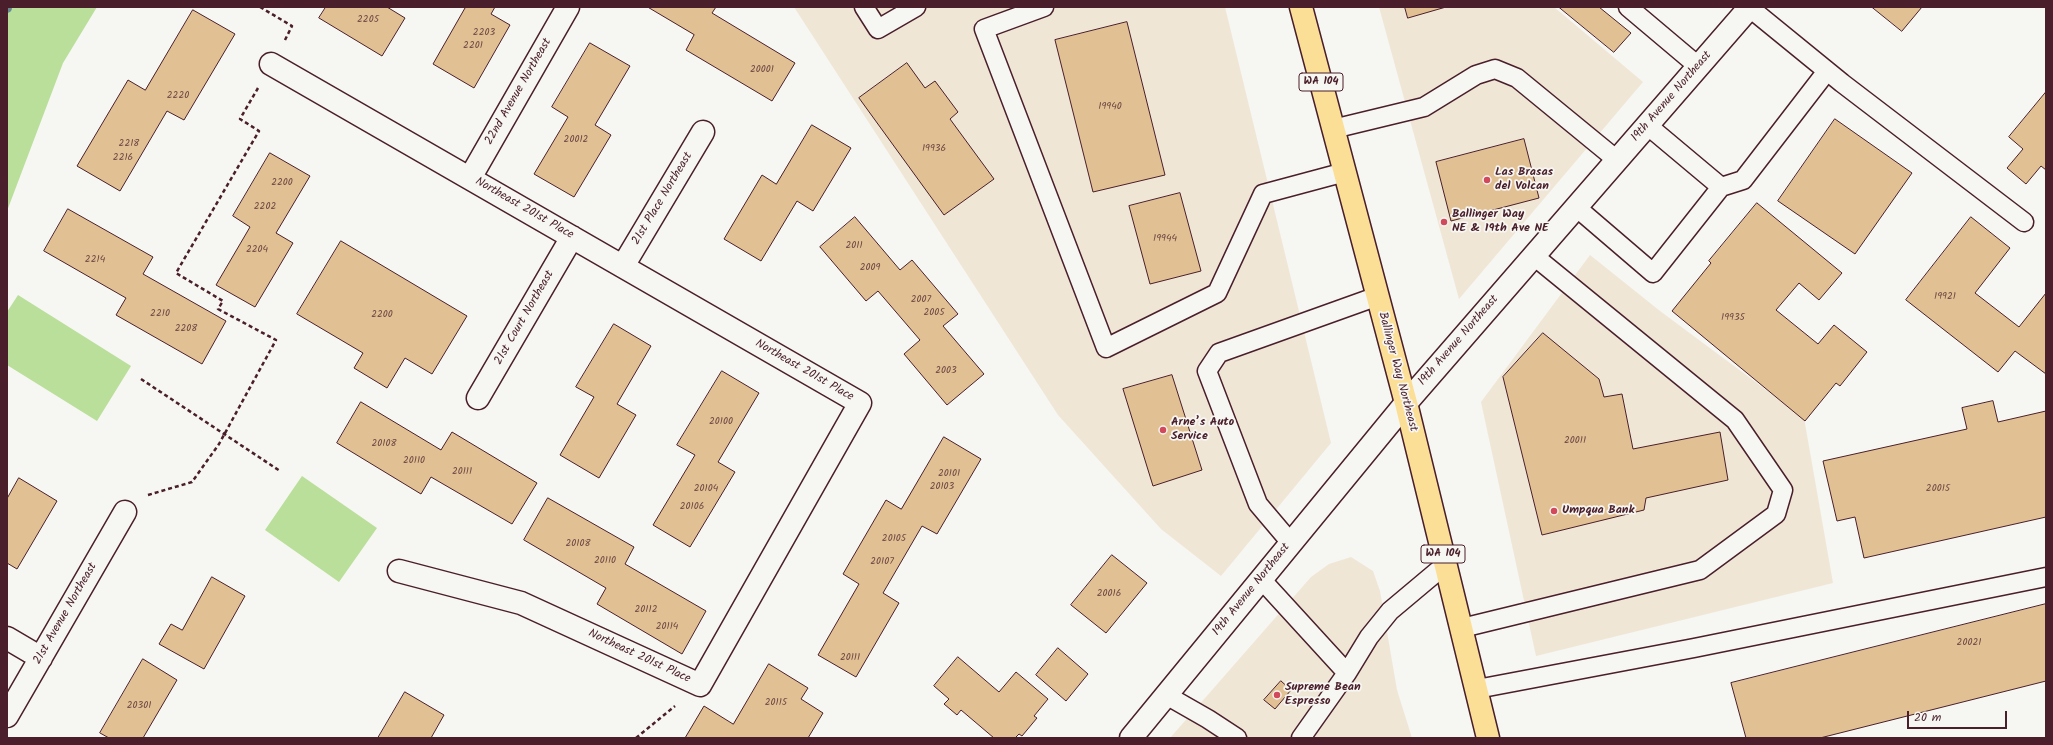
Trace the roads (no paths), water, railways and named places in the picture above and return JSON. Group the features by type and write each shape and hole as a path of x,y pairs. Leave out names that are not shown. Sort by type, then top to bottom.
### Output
{"main road":[{"name":"Ballinger Way Northeast","path":"1301,7 1406,403 1488,738"}],"street":[{"name":"22nd Avenue Northeast","path":"470,178 568,7"},
{"name":"19th Avenue Northeast","path":"1131,738 1406,403 1750,7"},
{"name":"Northeast 201st Place","path":"271,64 860,403 700,685 521,603 399,571"},
{"name":"21st Place Northeast","path":"623,266 703,132"},
{"name":"21st Court Northeast","path":"478,398 572,237"},
{"name":"21st Avenue Northeast","path":"7,716 125,512"},
{"path":"7,638 41,658"}],"lane":[{"path":"864,7 878,29 916,7"},
{"path":"1044,7 984,29 1106,348 1217,293 1263,194 1345,172"},
{"path":"1628,7 1698,66"},
{"path":"1750,7 1828,71 2024,222"},
{"path":"1333,128 1424,107 1476,74 1496,69 1517,78 1617,160"},
{"path":"1576,207 1653,273 1721,187 1742,180 1828,71"},
{"path":"1647,126 1721,187"},
{"path":"1462,628 1700,570 1776,514 1783,490 1734,420 1534,256"},
{"path":"1291,542 1258,504 1207,371 1219,353 1378,296"},
{"path":"1301,738 1348,673 1369,637 1390,611 1446,564"},
{"path":"1476,689 1694,648 2046,577"},
{"path":"1261,580 1348,673"},
{"path":"1166,695 1208,719 1237,738"}],"place":[{"name":"Las Brasas del Volcan","path":"1487,180"},
{"name":"Ballinger Way NE & 19th Ave NE","path":"1444,222"},
{"name":"Arne’s Auto Service","path":"1163,430"},
{"name":"Umpqua Bank","path":"1554,511"},
{"name":"Supreme Bean Espresso","path":"1277,695"}]}
